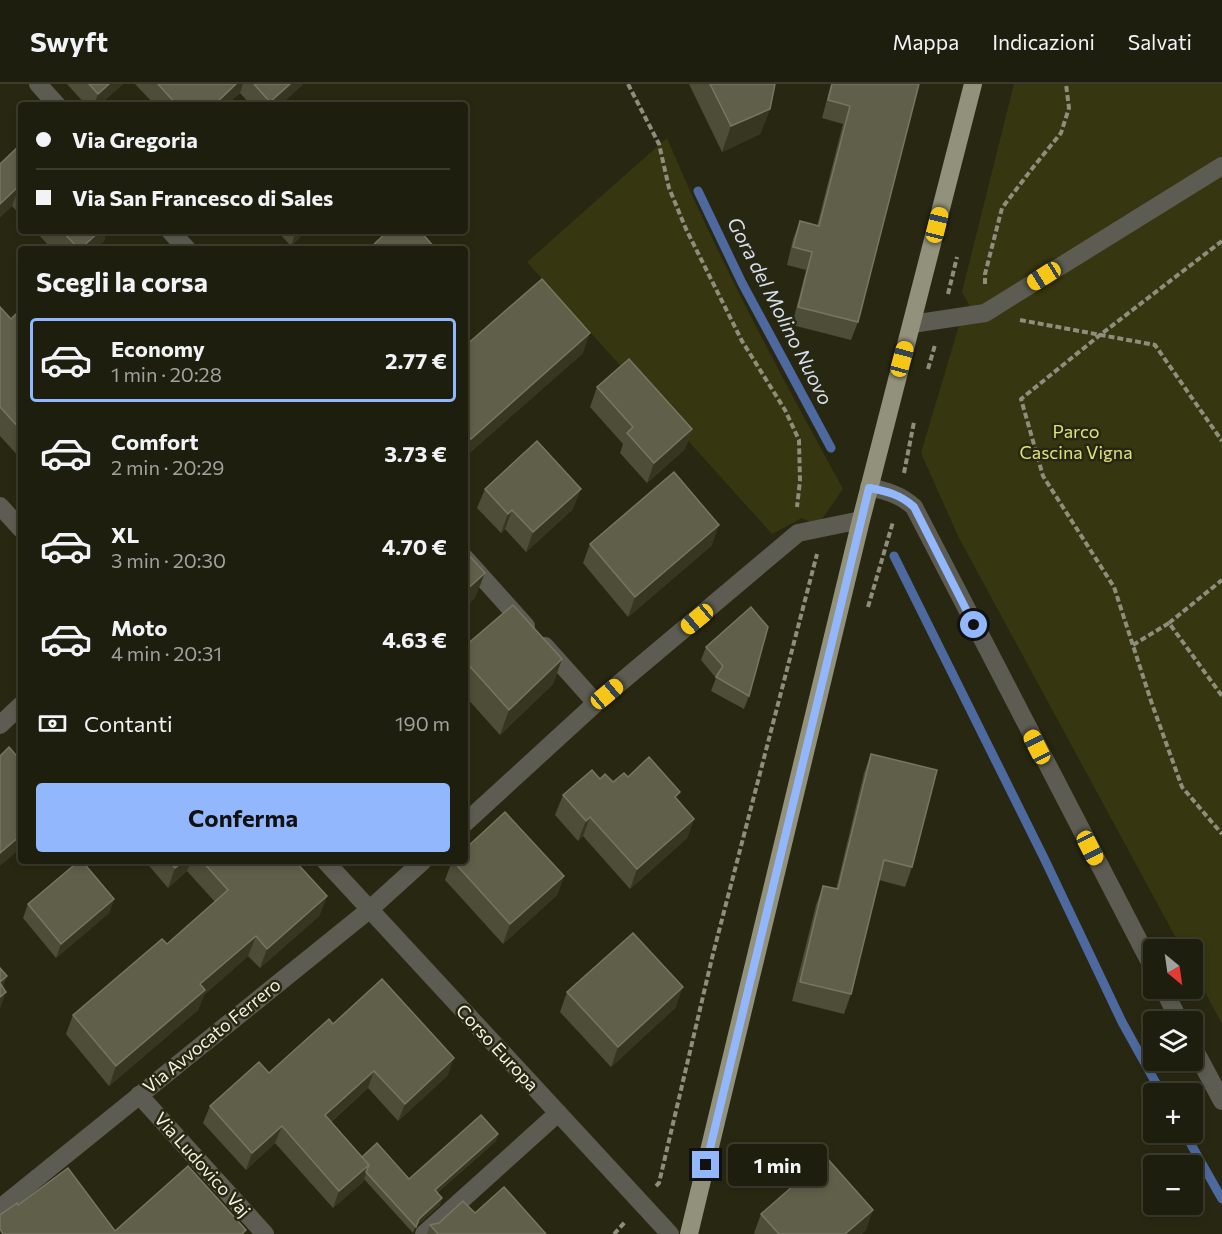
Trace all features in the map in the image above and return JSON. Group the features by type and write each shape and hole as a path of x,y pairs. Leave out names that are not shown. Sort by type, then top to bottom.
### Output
{"main road":[{"path":"689,1234 861,520 973,84"}],"street":[{"path":"38,84 54,102"},
{"path":"912,324 985,314 1222,166"},
{"path":"174,234 184,246"},
{"path":"869,488 890,491 914,507 1143,949"},
{"path":"0,506 18,526"},
{"path":"468,820 596,703 799,534 861,520"},
{"path":"468,561 596,703"},
{"path":"0,725 18,708"},
{"name":"Corso Europa","path":"328,864 670,1234"},
{"name":"Via Avvocato Ferrero","path":"0,1208 369,910 420,864"},
{"path":"1203,1066 1222,1101"},
{"name":"Via Ludovico Vaj","path":"139,1095 265,1234"},
{"path":"424,1234 558,1113"}],"path":[{"path":"628,84 659,144 669,188 686,229 742,341 785,410 799,440 800,481 797,511 799,534"},
{"path":"1066,84 1069,108 1061,133 1002,208 985,274 985,314 1155,345 1222,441"},
{"path":"1222,241 1100,334 1021,399 1043,476 1114,587 1182,787 1222,834"},
{"path":"1133,645 1169,623 1222,580"},
{"path":"1169,623 1222,696"}],"green space":[{"name":"Parco Cascina Vigna","path":"1014,84 1222,84 1222,1024 1203,988 1203,939 1177,939 959,538 921,453 960,322 978,321 962,292"},
{"path":"667,138 728,272 843,489 817,526 802,518 772,534 527,262"}],"building":[{"path":"89,84 109,84 98,94"},
{"path":"158,84 236,84 217,102 174,102"},
{"path":"254,84 290,84 270,102"},
{"path":"710,84 775,84 770,109 731,126"},
{"path":"832,84 919,84 858,322 798,307 812,252 793,247 800,221 819,226 850,106 828,100"},
{"path":"18,147 18,187 0,204 0,164"},
{"path":"65,234 97,234 83,246 76,246"},
{"path":"385,234 423,234 433,246 372,246"},
{"path":"542,279 590,333 471,439 468,436 468,343"},
{"path":"0,307 11,319 18,312 18,427 0,407"},
{"path":"629,359 692,429 654,463 627,433 633,427 597,387"},
{"path":"537,441 581,489 533,532 512,510 508,514 485,489"},
{"path":"674,472 719,525 635,597 590,544"},
{"path":"468,554 485,573 468,588"},
{"path":"513,605 562,659 509,710 468,664 468,643"},
{"path":"751,607 768,627 749,696 716,677 723,666 706,647"},
{"path":"9,747 18,758 18,838 0,853 0,756"},
{"path":"871,754 937,770 912,867 884,860 851,994 800,982 823,886 838,889"},
{"path":"649,757 680,792 675,797 694,819 637,869 590,817 586,821 563,795 592,770 600,779 605,774 613,782 624,773 628,777"},
{"path":"505,812 564,876 510,924 456,864 468,864 468,846"},
{"path":"75,864 85,864 114,899 61,944 28,904"},
{"path":"205,864 298,864 327,896 267,949 256,936 200,984 205,990 116,1066 73,1015 162,939 167,944 228,890"},
{"path":"633,933 683,987 618,1047 567,992"},
{"path":"0,968 7,976 0,982"},
{"path":"382,979 454,1058 405,1104 374,1071 325,1115 369,1165 339,1191 282,1126 252,1153 210,1106 259,1062 269,1073 329,1019 333,1024"},
{"path":"0,983 6,992 0,997"},
{"path":"481,1115 498,1134 435,1190 442,1198 419,1219 416,1227 366,1172 369,1165 362,1157 377,1143 409,1179"},
{"path":"826,1157 873,1210 845,1234 779,1234 761,1214"},
{"path":"188,1166 246,1230 242,1234 3,1234 0,1229 0,1215 17,1203 18,1205 68,1168 115,1231"},
{"path":"504,1187 546,1234 438,1234 430,1225 439,1223 463,1201 475,1213"}],"waterway":[{"name":"Gora del Molino Nuovo","path":"698,191 742,283 831,448"},
{"name":"Gora del Molino Nuovo","path":"894,556 1044,858 1122,1022 1156,1083"},
{"name":"Gora del Molino Nuovo","path":"1190,1143 1222,1199"}],"route":[{"path":"706,1165 869,488 890,491 914,507 974,625"}]}
